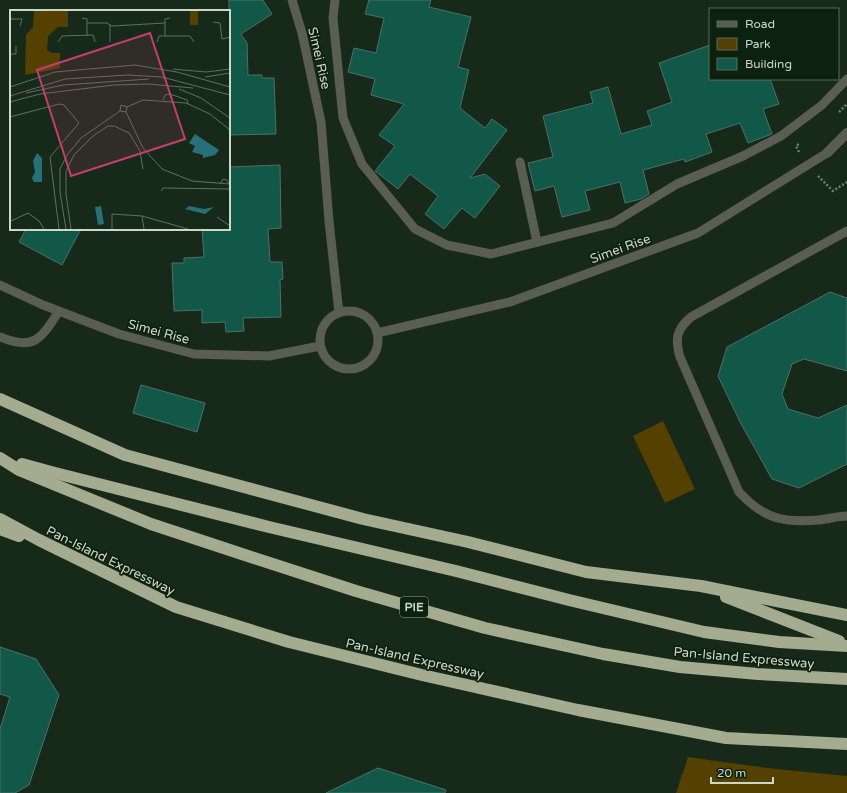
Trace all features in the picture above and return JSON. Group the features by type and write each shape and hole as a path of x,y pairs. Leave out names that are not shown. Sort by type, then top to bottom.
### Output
{"highway":[{"path":"0,399 125,455 363,519 468,542 586,572 701,586 847,615"},
{"path":"0,457 85,481 269,527 704,632 779,642 847,645"},
{"name":"Pan-Island Expressway","path":"0,457 20,470 152,524 356,591 485,628 603,654 680,667 758,674 847,679"},
{"name":"Pan-Island Expressway","path":"0,519 39,540 176,607 289,642 422,675 578,710 726,738 847,744"},
{"path":"0,529 27,540 39,540"},
{"path":"701,586 847,645"}],"street":[{"name":"Simei Rise","path":"827,153 847,133"}],"lane":[{"name":"Simei Rise","path":"292,0 302,33 321,122 329,221 339,313"},
{"path":"335,0 332,18 343,118 362,164 415,229 448,245 490,254 613,223 678,184 743,156 781,136 822,105 847,79"},
{"name":"Simei Rise","path":"377,333 510,302 698,233 827,153"},
{"path":"520,162 537,242"},
{"path":"847,231 691,317 679,332 676,343 680,357 739,492 755,507 770,516 784,520 819,520 847,516"},
{"name":"Simei Rise","path":"0,285 59,311 119,334 194,354 269,356 320,346"},
{"path":"0,337 23,344 36,340 45,333 59,311"},
{"path":"351,311 362,315 372,322 377,333 378,344 374,355 366,364 356,368 344,369 333,365 325,357 320,346 320,336 323,326 330,318 339,313 351,311"}],"path":[{"path":"838,112 847,104"},
{"path":"802,142 796,146 806,166 833,191 847,182"}],"green space":[{"path":"663,421 695,489 665,503 633,436"},
{"path":"688,757 767,768 847,776 847,793 676,793"}],"building":[{"path":"229,0 263,0 272,14 241,34 247,43 248,75 262,75 262,78 274,78 276,134 230,135"},
{"path":"369,0 431,0 429,7 471,17 458,67 469,70 460,108 485,128 492,119 507,130 470,178 485,174 500,186 475,218 462,208 444,229 425,214 438,196 410,174 398,189 375,171 395,146 379,135 404,104 371,95 375,79 348,72 354,48 376,53 384,18 365,14"},
{"path":"709,45 709,80 770,80 779,104 763,109 772,134 748,143 740,123 706,134 712,152 685,162 684,159 643,170 649,194 641,199 625,203 620,182 585,191 590,210 562,217 554,186 535,191 528,163 553,157 543,116 593,103 590,92 608,87 621,134 652,125 647,111 672,102 659,63"},
{"path":"280,165 281,228 268,229 270,262 282,262 283,279 280,280 281,317 243,318 244,331 226,332 225,322 202,323 202,310 174,311 172,263 184,263 184,258 204,257 202,230 230,230 230,167"},
{"path":"25,230 80,230 62,265 19,242"},
{"path":"830,292 847,298 847,371 804,359 792,364 782,394 788,409 818,418 847,405 847,464 799,488 772,479 740,422 718,376 727,347"},
{"path":"141,385 205,403 197,432 133,413"},
{"path":"0,647 36,659 59,695 29,785 15,793 0,793 0,729 10,697 0,694"},
{"path":"378,768 446,790 445,793 326,793"}]}
